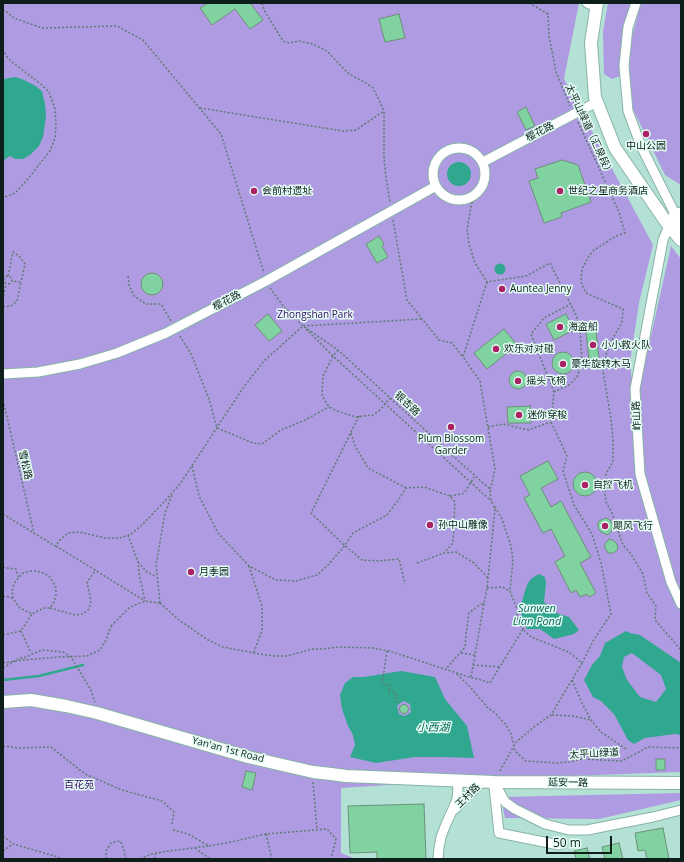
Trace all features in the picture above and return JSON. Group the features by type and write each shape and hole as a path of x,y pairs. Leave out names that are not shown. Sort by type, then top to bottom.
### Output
{"main road":[{"path":"593,4 591,43 595,97 615,148 668,226 681,240"},
{"name":"Yan'an 1st Road","path":"3,702 31,700 66,706 97,713 248,757 313,772 346,776 456,780"},
{"name":"延安一路","path":"456,780 681,783"}],"street":[{"path":"636,3 628,27 624,66 628,111 641,146 680,220 668,226"},
{"name":"樱花路","path":"483,162 597,102"},
{"path":"455,148 471,150 478,155 483,162 486,171 482,189 467,200 458,201 449,199 441,194 436,186 433,178 435,162 440,155 447,150 455,148"},
{"name":"樱花路","path":"3,374 38,372 80,364 117,353 166,333 266,281 436,186"},
{"name":"岞山路","path":"668,226 662,240 635,389 640,474 671,582 681,604"},
{"name":"王村路","path":"438,859 441,837 458,794 456,780"},
{"path":"488,781 505,802 515,809 545,824 569,830 587,830 681,810"},
{"path":"488,781 500,833 559,845"},
{"name":"王村路","path":"452,812 463,800 488,781"}],"path":[{"path":"262,3 264,10 283,41 298,41 313,44 327,51 350,74 373,88 380,100 384,111 384,158 386,178 407,300 439,340 452,343 480,381 495,469 490,489 491,500 495,509 487,588 471,677"},
{"name":"太平山绿道（汇泉段）","path":"529,3 548,14 549,36 556,72 566,99 619,212 625,233 616,236 594,250 582,269 581,282 586,293 623,309 622,323 611,341 606,355 603,371 613,440 613,461 606,474 604,486 606,502 612,513 623,545 631,554 643,574 647,593 656,606 655,620 681,650"},
{"name":"银杏路","path":"3,9 14,18 42,28 117,26 143,40 221,134 266,281 273,293 284,307 333,356 491,500"},
{"path":"3,49 7,57 12,62 49,92 55,109 56,125 55,138 50,151 15,193 3,198"},
{"path":"200,108 344,131 356,130 384,111"},
{"path":"474,196 467,230 469,244 475,263 487,282"},
{"path":"3,300 6,284 4,283 3,279 8,276 13,252 19,256 25,264 17,301 10,306 3,307"},
{"path":"487,282 526,276 550,263 571,304 580,326 582,354 582,363 577,377 569,385 554,392"},
{"path":"8,276 12,281"},
{"path":"128,276 128,286 134,296 146,304 161,304 176,328 191,354 209,398 216,428"},
{"path":"6,284 9,284 12,281 21,282"},
{"path":"463,357 487,282"},
{"path":"488,781 516,742 551,715 610,614 601,563 592,534 574,505 563,471 567,456 551,422 554,392 531,334 544,318 571,304"},
{"path":"56,546 68,533 79,532 105,538 120,538 131,534 143,524 180,484 243,388 264,361 304,326 422,319"},
{"name":"银杏路","path":"304,326 338,350 490,489"},
{"path":"338,350 333,356 323,376 322,396 329,407 337,411 356,416 373,415 380,410 390,398"},
{"name":"雪松路","path":"3,400 34,533"},
{"path":"216,428 253,443 262,444 281,430 303,421 329,407"},
{"path":"359,416 311,513 362,560 379,561 399,559 405,584"},
{"path":"488,427 503,424 528,430 551,422"},
{"path":"351,433 355,446 368,468 406,488 424,487 450,496 464,493 475,476"},
{"path":"192,466 200,496 218,533 249,566 276,580 296,581 317,575 328,565 353,533 387,515 406,488"},
{"path":"160,603 156,565 165,513 172,493"},
{"path":"444,553 453,543 455,502 450,496"},
{"path":"491,500 502,519 511,546 513,560 510,591 517,609 518,622 531,636 569,652 582,663"},
{"path":"3,514 145,601 160,603 179,620 208,640 223,646 254,653 287,656 312,650 345,647 373,648 490,683 529,621"},
{"path":"128,535 138,562 145,601"},
{"path":"417,563 444,553 456,552 474,563 488,578"},
{"path":"138,562 147,572 157,578"},
{"path":"249,566 262,606 262,630 254,653"},
{"path":"3,567 16,569 18,578"},
{"path":"3,635 21,631 32,614 44,608 50,608 75,615 83,614 89,609 91,601 87,582 96,570"},
{"path":"32,614 20,608 16,604 13,598 12,590 18,578 30,571 43,573 49,576 53,582 56,588 56,595 50,608"},
{"path":"487,588 502,587 510,591"},
{"path":"3,596 13,598"},
{"path":"3,663 58,657 87,656 100,650 106,640 111,626 130,608 145,601"},
{"path":"446,670 465,647 470,613 484,603"},
{"path":"21,631 32,654"},
{"path":"3,668 20,658 27,657 43,650 63,652 71,657 91,690"},
{"path":"387,651 382,684 390,685 389,692 396,693 396,699 399,704"},
{"path":"460,653 475,655"},
{"path":"473,665 500,667"},
{"name":"太平山绿道","path":"456,673 506,725 511,734 515,751 526,761 557,763 582,759 622,761 648,747 681,748"},
{"path":"572,680 591,720 601,732 626,749"},
{"path":"551,715 573,716 591,720"},
{"path":"3,746 18,748 51,748 85,774 122,790 162,801 174,812 172,824"},
{"path":"313,772 317,830"},
{"path":"140,859 168,851 209,846 266,834 327,829 336,839 331,859"},
{"path":"173,830 188,834 209,846"},
{"path":"266,834 272,859"},
{"path":"3,836 13,844 62,859"},
{"path":"106,859 106,851 111,843 120,841 126,859"},
{"path":"3,851 13,844"},
{"path":"195,848 210,859"},
{"path":"155,854 155,859"}],"green space":[{"name":"Zhongshan Park","path":"3,3 579,3 564,79 653,245 639,303 630,362 640,474 681,604 681,772 483,779 341,788 341,853 356,859 3,859"},
{"path":"608,3 634,3 625,27 620,76 612,79 604,74 603,31"},
{"path":"641,3 681,3 681,185 665,175 631,105 629,48"},
{"path":"671,246 681,259 681,595 673,577 644,473 639,390"},
{"path":"681,793 681,800 599,819 505,818 501,797"}],"water":[{"path":"15,77 34,85 42,91 46,116 43,137 39,146 30,155 23,159 15,159 10,156 3,161 3,79"},
{"path":"459,162 468,165 471,174 468,183 459,186 450,183 447,174 450,165"},
{"path":"500,263 504,265 506,269 504,273 500,275 496,273 494,269 496,265"},
{"name":"Sunwen Lian Pond","path":"539,574 545,577 546,584 544,602 556,613 569,617 579,630 574,634 554,639 540,629 527,629 524,624 521,604 528,583 532,578"},
{"path":"626,631 640,635 681,663 681,735 675,734 645,738 634,744 628,740 614,714 601,701 593,697 584,680 592,665 600,656 605,643","holes":["632,653 661,675 666,689 656,702 640,697 627,680 622,667 624,657"]},
{"name":"小西湖","path":"401,671 435,677 445,699 467,726 474,758 415,757 376,763 350,757 355,745 353,735 342,709 340,695 345,683 353,677 364,677","holes":["403,701 410,704 411,712 405,716 399,714 397,706"]}],"building":[{"path":"208,3 250,3 263,20 250,29 235,9 212,25 200,8"},
{"path":"399,14 405,38 385,42 379,19"},
{"path":"526,107 535,126 526,130 517,112"},
{"name":"世纪之星商务酒店","path":"562,160 578,165 591,202 561,213 562,217 544,223 529,181 538,178 535,169"},
{"path":"379,236 384,244 382,246 388,257 377,263 366,244"},
{"path":"152,273 160,276 163,284 160,292 152,295 144,292 141,284 144,276"},
{"path":"268,314 282,331 269,341 255,325"},
{"name":"海盗船","path":"566,314 574,330 554,340 546,324"},
{"name":"欢乐对对碰","path":"504,329 517,345 487,369 474,353"},
{"name":"小小救火队","path":"596,331 599,358 589,359 586,332"},
{"name":"豪华旋转木马","path":"563,352 571,355 574,363 571,371 563,374 555,371 552,363 555,355"},
{"name":"摇头飞椅","path":"518,371 524,374 527,380 524,386 518,389 512,386 509,380 512,374"},
{"name":"迷你穿梭","path":"530,406 531,423 508,423 507,407"},
{"path":"548,461 558,479 541,488 551,507 561,501 591,557 580,563 596,593 589,597 587,594 580,597 576,590 571,593 555,562 565,556 551,529 543,533 524,498 530,495 520,476"},
{"name":"自控飞机","path":"585,472 594,475 597,484 594,493 585,496 576,493 573,484 576,475"},
{"name":"飓风飞行","path":"606,518 610,520 613,525 612,530 608,535 601,532 598,528 599,521"},
{"path":"609,539 617,544 618,549 613,553 608,553 605,548 605,544"},
{"path":"402,705 406,705 408,709 406,713 402,713 400,711 400,707"},
{"path":"656,759 665,759 665,770 656,770"},
{"path":"246,771 256,773 252,790 242,787"},
{"path":"424,804 426,859 377,859 377,852 350,853 348,806"},
{"path":"663,828 669,859 647,859 645,850 638,851 635,833"},
{"path":"619,843 623,859 605,859 602,847"},
{"path":"587,848 590,859 576,859 574,851"}],"waterway":[{"path":"3,680 39,676 83,665"}],"place":[{"name":"中山公园","path":"646,134"},
{"name":"会前村遗址","path":"254,191"},
{"name":"世纪之星商务酒店","path":"560,191"},
{"name":"Auntea Jenny","path":"502,289"},
{"name":"海盗船","path":"560,327"},
{"name":"小小救火队","path":"593,345"},
{"name":"欢乐对对碰","path":"496,349"},
{"name":"豪华旋转木马","path":"563,364"},
{"name":"摇头飞椅","path":"518,381"},
{"name":"迷你穿梭","path":"519,415"},
{"name":"Plum Blossom Garder","path":"451,427"},
{"name":"自控飞机","path":"585,485"},
{"name":"孙中山雕像","path":"430,525"},
{"name":"飓风飞行","path":"605,526"},
{"name":"月季园","path":"191,572"}],"park label":[{"name":"百花苑","path":"79,785"}]}
